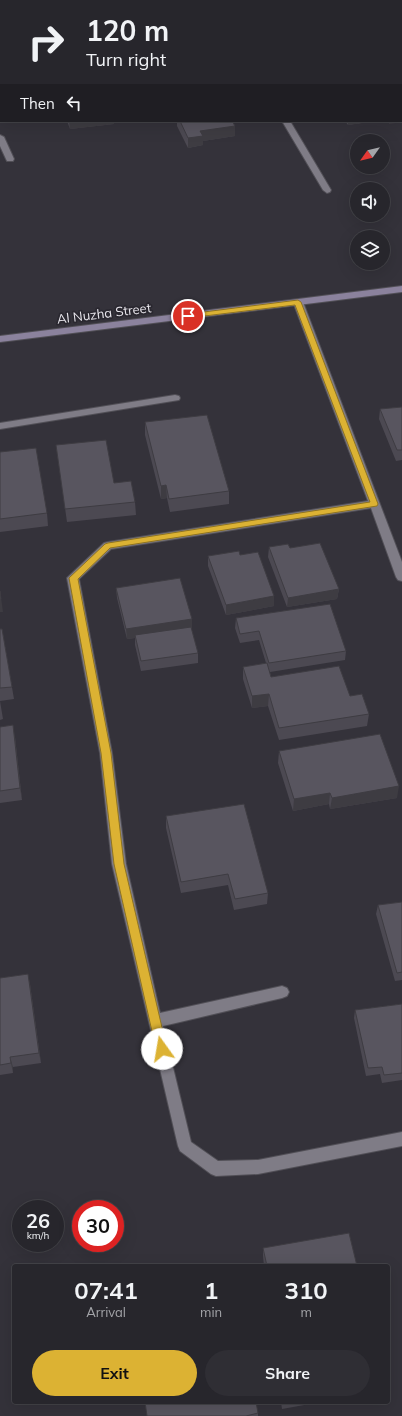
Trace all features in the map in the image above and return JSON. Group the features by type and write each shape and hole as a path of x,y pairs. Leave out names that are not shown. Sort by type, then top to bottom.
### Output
{"main road":[{"name":"Al Nuzha Street","path":"0,340 402,289"}],"street":[{"path":"287,122 327,190"},
{"path":"0,137 10,159"},
{"path":"298,302 402,577"},
{"path":"0,426 175,398"},
{"path":"374,504 108,546 73,578 106,753 119,864 185,1146 216,1169 258,1167 402,1139"},
{"path":"155,1021 282,992"}],"building":[{"path":"180,122 233,122 235,126 200,131 203,136 188,138"},
{"path":"402,407 402,450 397,450 380,409"},
{"path":"207,415 229,491 169,499 166,485 161,486 145,422"},
{"path":"106,440 114,483 131,481 135,502 65,509 56,445"},
{"path":"36,448 47,513 0,519 0,452"},
{"path":"320,543 339,589 288,598 269,547 288,544 290,548"},
{"path":"239,551 240,555 258,552 274,596 226,605 208,556"},
{"path":"180,578 192,619 126,629 116,588"},
{"path":"330,604 346,651 269,663 259,631 240,634 236,618"},
{"path":"191,627 198,653 141,661 135,635"},
{"path":"0,629 2,629 12,687 0,688"},
{"path":"267,663 271,677 339,666 350,696 362,694 369,714 279,728 269,694 252,696 243,667"},
{"path":"13,725 20,788 0,791 0,727"},
{"path":"380,734 399,786 332,798 330,793 294,799 279,751"},
{"path":"244,804 268,893 235,899 228,874 181,882 166,816"},
{"path":"402,902 402,972 397,973 378,905"},
{"path":"28,974 39,1053 10,1057 11,1063 0,1065 0,978"},
{"path":"402,1004 402,1073 384,1075 382,1067 368,1068 355,1010"},
{"path":"349,1233 357,1264 267,1264 263,1248"},
{"path":"145,1404 256,1404 258,1413 246,1416 147,1416"}],"route":[{"path":"162,1049 119,864 106,753 73,578 108,546 374,504 298,302 188,316"}]}
